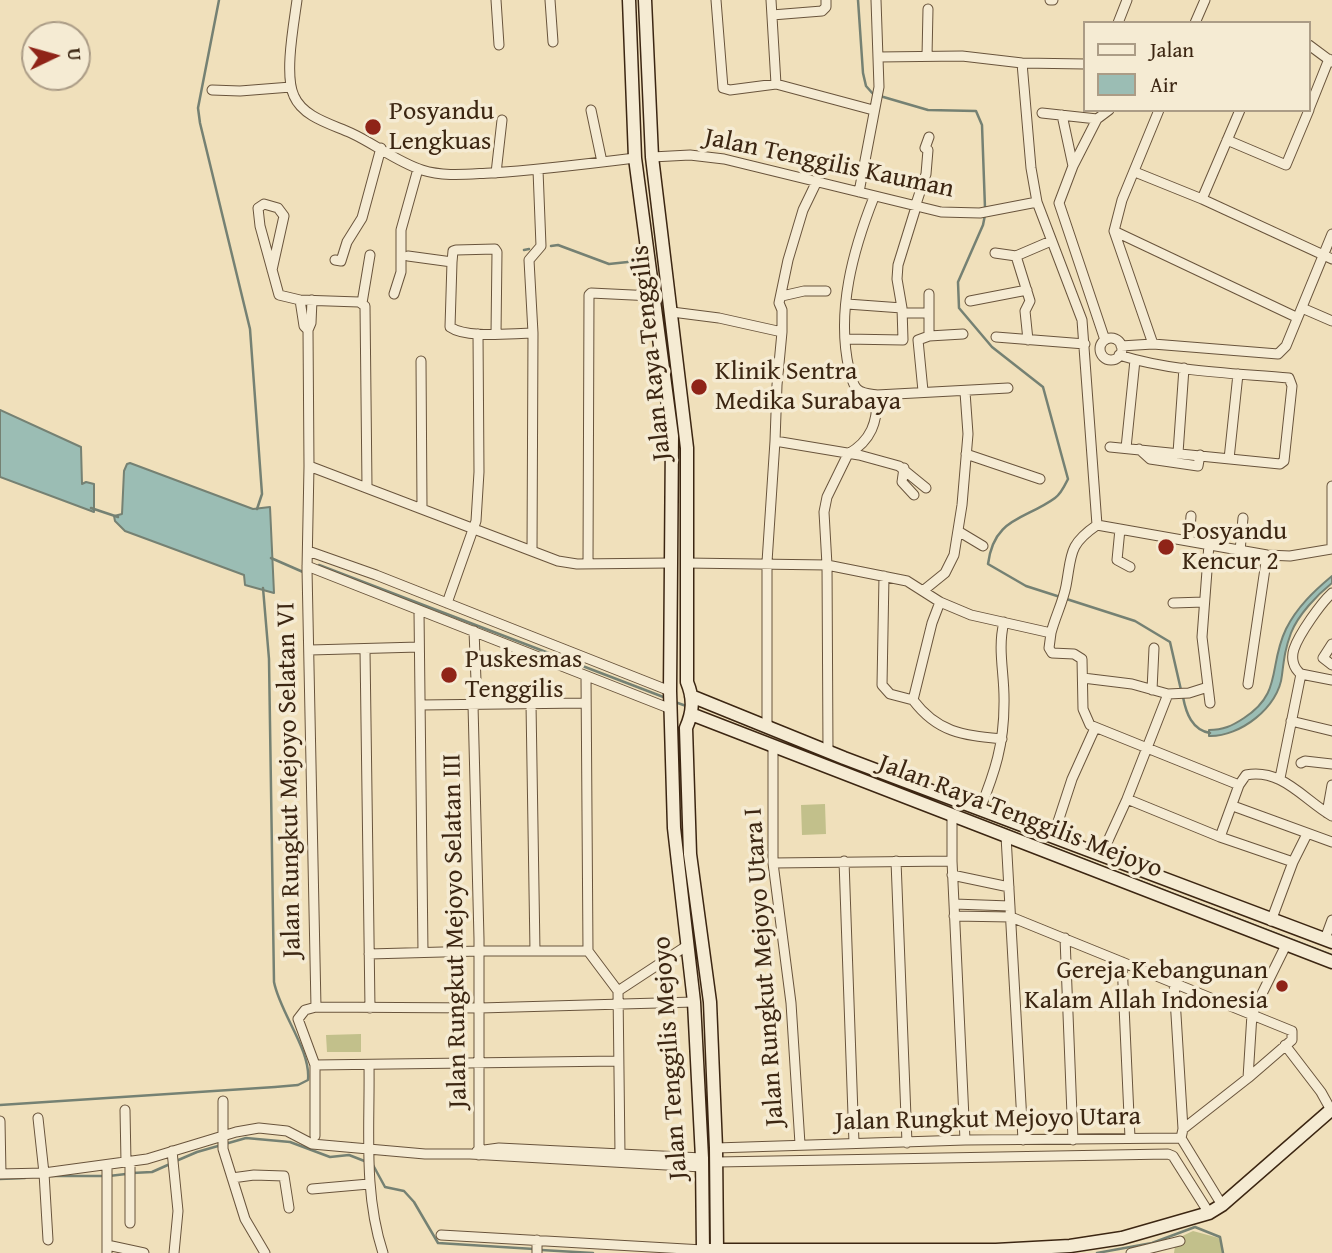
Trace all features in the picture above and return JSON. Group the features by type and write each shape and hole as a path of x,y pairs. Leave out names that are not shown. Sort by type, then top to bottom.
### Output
{"main road":[{"name":"Jalan Raya Tenggilis","path":"629,0 635,158 672,436 671,701"},
{"name":"Jalan Raya Tenggilis","path":"645,0 652,157 687,438 686,637 687,682 692,705"},
{"path":"631,31 647,30"},
{"path":"671,495 687,496"},
{"path":"670,636 686,637"},
{"name":"Jalan Tenggilis Mejoyo","path":"671,701 674,828 694,1002 698,1068 703,1244"},
{"name":"Jalan Raya Tenggilis Mejoyo","path":"692,705 767,727 828,751 843,765 952,815 1006,836 1101,856 1328,941"},
{"name":"Jalan Raya Tenggilis Mejoyo","path":"692,705 773,745 980,809 1053,837 1063,849 1286,945 1332,962"},
{"name":"Jalan Tenggilis Mejoyo","path":"692,705 686,728 689,828 695,904 709,1002 717,1162 717,1244"},
{"path":"674,828 689,828"},
{"path":"698,1068 713,1066"},
{"path":"703,1244 884,1251 1087,1249 1209,1213 1222,1205 1332,1109"}],"street":[{"path":"297,0 290,64 291,87 295,99 313,116 418,169 434,173 496,173 635,158"},
{"path":"496,0 499,45"},
{"path":"550,0 553,42"},
{"path":"716,0 721,86 725,89 776,84 873,110"},
{"path":"771,0 776,84"},
{"path":"772,15 822,11 825,9 826,0"},
{"path":"859,192 877,96 876,0"},
{"path":"1119,21 1125,0"},
{"path":"1196,21 1205,0"},
{"path":"927,56 928,9"},
{"path":"1311,47 1330,61 1311,105"},
{"path":"878,57 976,57 1021,63 1084,64"},
{"path":"1021,63 1037,202 1082,320 1097,525"},
{"path":"212,90 291,87"},
{"path":"591,110 602,162"},
{"path":"1105,340 1060,207 1073,166 1097,119 1106,112"},
{"path":"1153,344 1114,231 1122,200 1158,112"},
{"path":"1202,199 1239,112"},
{"path":"1227,141 1286,165 1308,112"},
{"path":"1042,113 1097,119"},
{"path":"1062,115 1073,166"},
{"path":"496,173 502,120"},
{"path":"846,339 902,341 902,311 897,287 898,265 926,174 928,150 925,148 929,137"},
{"path":"335,260 341,261 347,242 362,218 381,148"},
{"name":"Jalan Tenggilis Kauman","path":"652,157 690,155 724,159 941,212 980,213 1037,202"},
{"path":"394,294 401,272 401,230 418,169"},
{"path":"532,551 533,333 529,258 541,246 538,170"},
{"path":"1135,172 1202,199 1328,257"},
{"path":"767,727 767,562 782,332 782,310 779,304 788,260 803,210 817,181"},
{"path":"874,197 852,261 847,304 848,365 854,385 863,393 877,395 1008,388"},
{"path":"272,270 284,216 278,208 264,204 259,206 258,213 272,270 279,295 300,300 362,303 366,307 367,487"},
{"path":"1114,231 1296,317"},
{"path":"1105,340 1100,348 1103,357 1112,360 1120,350 1153,344 1279,354 1286,346 1296,317 1328,257 1332,234"},
{"path":"995,253 1016,256 1051,241"},
{"path":"496,334 495,249 453,251 450,327 453,330 478,334 496,334 533,333"},
{"path":"362,303 370,256"},
{"path":"408,256 452,261"},
{"path":"1016,256 1030,301 1026,310 1028,340"},
{"path":"970,301 1027,290"},
{"path":"782,296 804,291 826,291"},
{"path":"929,294 929,336"},
{"path":"588,564 589,295 653,296"},
{"path":"300,300 304,326 308,330 312,300"},
{"path":"847,304 929,313"},
{"path":"1301,308 1332,321"},
{"path":"672,312 719,318 782,332"},
{"name":"Jalan Rungkut Mejoyo Selatan VI","path":"308,330 307,566 316,1007"},
{"path":"447,603 475,530 479,472 478,334"},
{"path":"923,391 918,340 929,336 963,334"},
{"path":"996,337 1085,344"},
{"path":"1105,340 1116,340 1120,350 1135,360 1184,368 1289,378 1292,386 1283,462 1280,464 1110,447"},
{"path":"1126,448 1135,360"},
{"path":"421,361 422,507"},
{"path":"1178,453 1184,368"},
{"path":"1229,459 1238,374"},
{"path":"924,590 945,573 951,563 958,531 968,416 965,392"},
{"path":"828,751 825,505 848,454 860,447 870,435 876,420 877,395"},
{"path":"775,441 848,454 904,468 926,488"},
{"path":"1139,449 1150,459 1198,466 1200,456"},
{"path":"966,454 1040,479"},
{"path":"309,466 558,561 588,564 670,564"},
{"path":"904,468 902,482 914,495"},
{"path":"1239,785 1090,724 1083,709 1082,660 1078,655 1050,651 1051,633 1066,586 1068,565 1074,547 1083,534 1097,525 1267,555 1332,550 1332,486"},
{"path":"1189,541 1191,516"},
{"path":"1240,551 1243,518"},
{"path":"1121,529 1117,560 1130,567"},
{"path":"958,531 983,546"},
{"path":"1209,544 1202,637 1210,703"},
{"path":"308,551 447,603 482,628 586,677 671,701"},
{"path":"1248,684 1267,555"},
{"path":"686,563 767,562 827,565 907,582 940,602 971,615 1051,633"},
{"path":"307,566 419,612 482,628 671,701"},
{"path":"884,576 882,685 890,694 913,700 935,724 960,733 1002,739"},
{"path":"1331,596 1295,646 1293,662 1301,674 1332,680"},
{"path":"913,700 932,623 940,602"},
{"path":"1173,603 1203,602"},
{"path":"419,612 424,952"},
{"path":"980,809 996,770 1002,739 1004,701 1000,652 1004,622"},
{"name":"Jalan Rungkut Mejoyo Selatan III","path":"476,1153 480,1063 480,951 475,705 482,628"},
{"path":"1332,644 1323,658 1332,665"},
{"path":"310,650 419,647"},
{"path":"1152,690 1154,648"},
{"path":"365,650 370,1008"},
{"path":"1280,778 1301,674"},
{"path":"586,677 588,951 618,991 620,1154"},
{"path":"1083,678 1132,684 1172,695 1208,687"},
{"path":"1101,856 1146,748 1172,695"},
{"path":"421,705 585,703"},
{"path":"531,704 535,951"},
{"path":"1291,721 1332,731"},
{"path":"1053,837 1072,779 1095,728"},
{"name":"Jalan Rungkut Mejoyo Utara I","path":"773,745 773,863 791,1003 800,1144"},
{"path":"1301,763 1305,761 1332,764"},
{"path":"1220,837 1239,785 1246,775 1260,773 1280,778 1329,814"},
{"path":"1329,814 1332,785"},
{"path":"1127,799 1220,837 1293,862"},
{"path":"1233,806 1332,842"},
{"path":"952,815 952,875 965,1140"},
{"path":"1271,921 1293,862 1307,834"},
{"path":"1006,836 1023,1140"},
{"path":"844,861 854,1143"},
{"path":"896,861 907,1143"},
{"path":"773,863 952,861"},
{"path":"952,875 1009,887"},
{"path":"954,904 1010,906"},
{"path":"954,916 1011,917 1292,1031 1289,1043 1182,1133"},
{"path":"1328,941 1332,920"},
{"path":"1065,938 1073,1140"},
{"path":"618,991 688,945"},
{"path":"1248,1078 1252,1014 1286,945"},
{"path":"369,954 588,951"},
{"path":"1122,962 1130,1138"},
{"path":"1174,982 1182,1133 1222,1205"},
{"path":"315,1136 315,1065 298,1022 306,1010 316,1007 480,1008 694,1002"},
{"path":"1289,1043 1332,1109"},
{"path":"315,1065 618,1061"},
{"path":"369,1065 371,1211 383,1253"},
{"path":"223,1101 223,1142 232,1178 245,1219 265,1253"},
{"path":"125,1110 130,1223"},
{"path":"38,1118 48,1241"},
{"path":"0,1121 0,1174 108,1172 174,1158 223,1142 247,1129 273,1128 312,1143 370,1158 476,1153 702,1163"},
{"name":"Jalan Rungkut Mejoyo Utara","path":"716,1148 965,1140 1073,1140 1182,1133"},
{"path":"934,1141 935,1158"},
{"path":"780,1145 781,1161"},
{"path":"476,1153 499,1148 620,1154 702,1163"},
{"name":"Jalan Rungkut Mejoyo Utara","path":"717,1162 1168,1154 1173,1156 1209,1213"},
{"path":"174,1158 177,1210 174,1253"},
{"path":"108,1172 107,1249 144,1253"},
{"path":"232,1178 284,1176 289,1208"},
{"path":"1192,1185 1205,1177"},
{"path":"312,1189 369,1184"},
{"path":"441,1235 537,1246 703,1244"},
{"path":"1131,1253 1180,1241"}],"shaded area":[{"path":"825,804 826,834 802,835 801,805"},
{"path":"361,1034 361,1052 327,1052 326,1035"},
{"path":"1193,1231 1219,1238 1224,1253 1174,1253 1176,1239"}],"water":[{"path":"0,410 81,447 82,484 94,484 94,512 0,477"},
{"path":"130,463 253,509 270,507 274,593 245,585 244,575 125,531 115,521 114,516 122,514 124,471"},
{"path":"1332,576 1332,583 1308,606 1294,626 1286,649 1279,687 1266,709 1245,726 1221,735 1209,736 1209,730 1223,728 1244,718 1264,699 1270,689 1286,629 1306,600"}],"waterway":[{"path":"219,0 198,108 250,329 262,494 257,509"},
{"path":"858,0 863,73 866,86 874,95"},
{"path":"880,96 928,110 976,111 982,125 985,208"},
{"path":"985,215 958,282 959,308 992,347 1043,387 1068,479 1055,498 1004,528 991,549 988,564 1026,586 1135,621 1170,642 1181,690"},
{"path":"551,246 558,245 609,264 637,261"},
{"path":"524,250 529,249"},
{"path":"91,508 118,517"},
{"path":"271,558 303,572"},
{"path":"319,565 666,698"},
{"path":"0,1105 275,1087 298,1085 308,1080 305,1056 274,982 269,659 263,588"},
{"path":"1183,697 1194,725 1210,733"},
{"path":"675,702 689,707"},
{"path":"914,794 1332,955"},
{"path":"176,1161 246,1138 290,1142 330,1157 349,1155 367,1162"},
{"path":"132,1173 152,1172 170,1164"},
{"path":"373,1165 385,1187 404,1191 414,1202 438,1243 534,1249"},
{"path":"52,1176 126,1174"},
{"path":"0,1179 25,1178"},
{"path":"1097,1253 1152,1243 1195,1227 1220,1237 1223,1253"},
{"path":"541,1250 593,1253"}],"place":[{"name":"Posyandu Lengkuas","path":"373,127"},
{"name":"Klinik Sentra Medika Surabaya","path":"699,387"},
{"name":"Posyandu Kencur 2","path":"1166,547"},
{"name":"Puskesmas Tenggilis","path":"449,675"},
{"name":"Gereja Kebangunan Kalam Allah Indonesia","path":"1282,986"}]}
